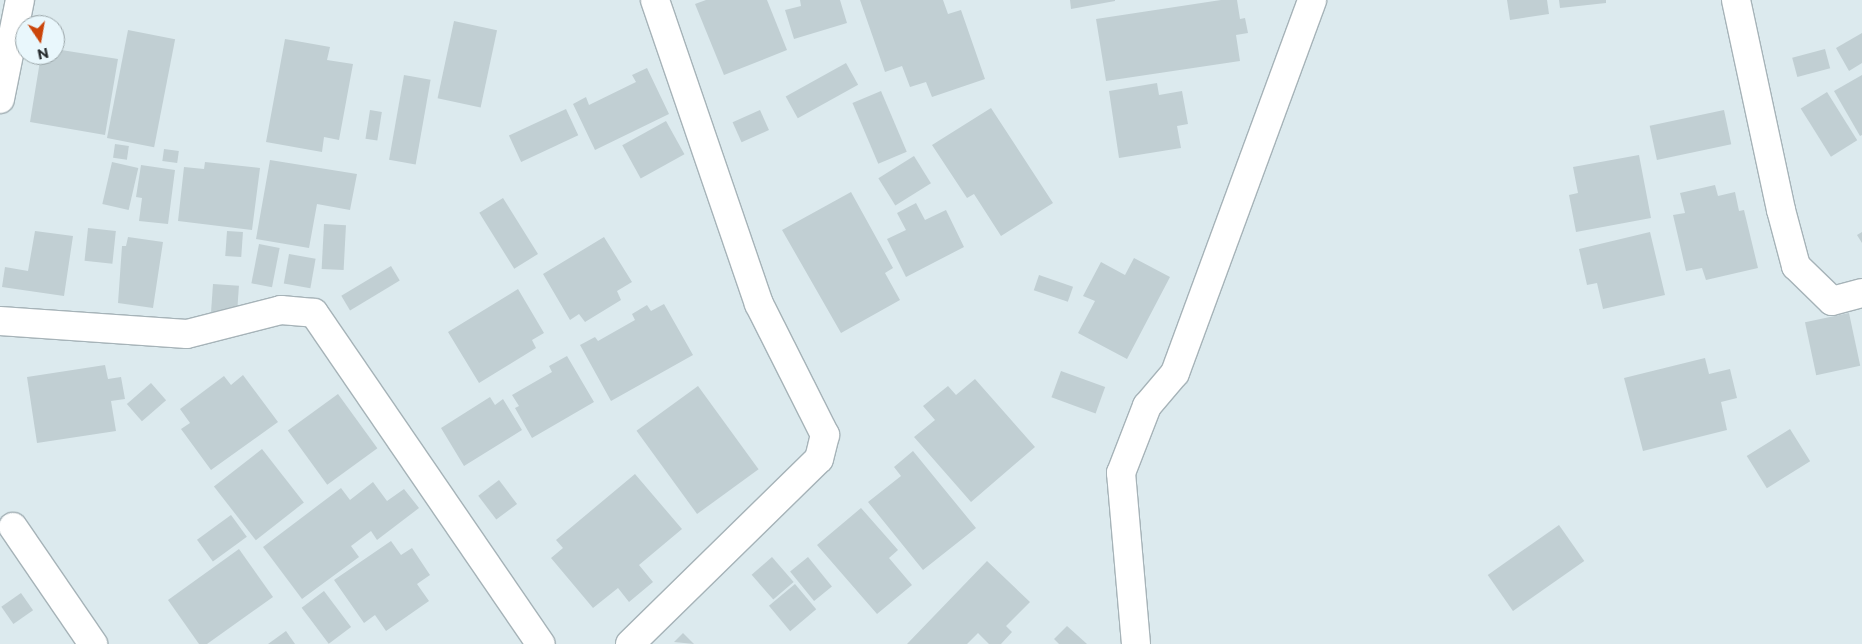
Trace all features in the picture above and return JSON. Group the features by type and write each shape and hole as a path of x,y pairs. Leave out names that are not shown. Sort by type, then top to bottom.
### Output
{"street":[{"path":"0,98 20,0"},
{"path":"630,644 819,459 825,435 759,304 655,0"},
{"path":"1136,644 1121,473 1147,406 1175,373 1312,0"},
{"path":"1736,0 1781,210 1796,266 1832,301 1862,293"},
{"path":"0,321 187,334 281,310 314,313 541,644"},
{"path":"13,527 93,644"}],"building":[{"path":"706,0 767,0 787,50 724,75 695,4"},
{"path":"800,0 840,0 847,23 794,39 785,10 801,6"},
{"path":"860,0 943,0 948,14 961,10 985,79 932,97 926,82 910,87 902,66 885,72"},
{"path":"1070,0 1115,0 1115,1 1071,9"},
{"path":"1221,0 1237,0 1240,19 1245,18 1248,33 1236,35 1240,61 1106,81 1096,19"},
{"path":"1507,0 1547,0 1549,14 1510,20"},
{"path":"1559,0 1606,0 1606,3 1560,8"},
{"path":"454,21 497,30 481,107 438,98"},
{"path":"128,30 175,39 154,147 107,138"},
{"path":"1862,33 1862,63 1849,71 1836,48"},
{"path":"285,39 330,47 327,60 353,64 339,140 324,137 322,152 266,142"},
{"path":"1825,49 1830,68 1797,77 1792,58"},
{"path":"65,51 118,59 105,135 30,122 39,65 65,65"},
{"path":"846,63 858,85 798,118 786,96"},
{"path":"647,68 669,114 595,150 573,104 586,97 589,105 636,82 632,75"},
{"path":"404,75 431,80 416,164 389,160"},
{"path":"1862,75 1862,135 1860,136 1834,91"},
{"path":"1157,83 1159,95 1182,91 1188,124 1177,126 1181,148 1119,158 1109,91"},
{"path":"881,91 907,152 878,164 852,103"},
{"path":"1827,92 1857,140 1831,157 1801,108"},
{"path":"991,108 1053,203 1001,236 974,194 967,198 932,145"},
{"path":"566,109 578,135 521,162 509,136"},
{"path":"370,110 382,112 377,141 365,139"},
{"path":"760,110 769,130 742,142 733,122"},
{"path":"1724,110 1731,144 1657,160 1650,126"},
{"path":"666,121 684,154 641,178 622,145"},
{"path":"115,144 129,146 127,160 113,158"},
{"path":"164,149 179,151 177,163 162,161"},
{"path":"1639,155 1651,218 1576,232 1569,195 1578,193 1573,167"},
{"path":"914,156 931,183 895,205 878,178"},
{"path":"270,160 357,174 350,210 317,204 309,248 256,239"},
{"path":"112,162 138,168 129,210 102,204"},
{"path":"205,162 260,168 252,230 178,221 184,167 204,169"},
{"path":"141,165 175,170 168,224 139,221 142,198 136,197"},
{"path":"1715,185 1718,196 1735,192 1739,211 1744,210 1758,268 1706,280 1702,268 1686,271 1673,215 1685,213 1680,193"},
{"path":"851,192 893,268 885,273 900,300 841,333 782,230"},
{"path":"503,198 538,254 514,269 479,213"},
{"path":"916,203 925,220 946,210 964,247 906,277 887,239 906,230 897,213"},
{"path":"324,224 346,225 344,270 322,269"},
{"path":"88,228 116,231 112,264 85,261"},
{"path":"35,231 73,236 64,296 2,287 5,267 28,271"},
{"path":"227,231 243,232 241,257 225,256"},
{"path":"1650,232 1665,295 1603,309 1597,283 1587,285 1579,249"},
{"path":"1862,232 1862,243 1857,235"},
{"path":"128,237 163,242 153,308 118,303 122,246 126,246"},
{"path":"604,237 632,282 617,291 621,300 585,322 579,314 570,320 543,274"},
{"path":"259,244 280,248 272,287 251,283"},
{"path":"289,254 316,259 310,288 284,284"},
{"path":"1134,258 1170,277 1127,359 1078,333 1095,301 1083,296 1101,262 1125,275"},
{"path":"391,266 400,281 350,310 341,296"},
{"path":"1039,275 1073,287 1068,302 1034,290"},
{"path":"213,284 239,286 237,314 211,312"},
{"path":"518,289 544,333 532,340 536,348 479,383 448,332"},
{"path":"664,304 693,355 611,401 580,345 595,337 598,341 635,320 632,314 647,305 651,311"},
{"path":"1849,313 1860,366 1816,375 1805,322"},
{"path":"567,356 594,402 532,438 515,408 519,406 512,395 552,372 549,366"},
{"path":"1705,358 1709,374 1730,369 1737,398 1721,402 1727,430 1643,451 1624,378"},
{"path":"105,365 108,379 121,377 125,399 111,401 116,431 37,443 27,377"},
{"path":"1061,371 1105,387 1096,413 1051,397"},
{"path":"243,375 278,422 211,470 181,429 190,423 180,409 224,376 231,385"},
{"path":"975,379 1035,447 971,502 914,437 935,420 923,406 948,386 956,395"},
{"path":"151,383 166,400 142,421 127,404"},
{"path":"698,386 759,469 697,514 637,431"},
{"path":"338,394 377,448 327,485 288,430"},
{"path":"490,397 495,405 503,399 522,430 464,466 441,428"},
{"path":"1790,429 1810,461 1767,488 1747,456"},
{"path":"262,449 304,503 256,540 214,487"},
{"path":"913,451 976,528 923,570 868,502 901,476 894,467"},
{"path":"635,474 682,529 639,565 653,582 629,602 618,588 593,608 551,558 563,548 556,540"},
{"path":"499,480 517,504 496,520 478,496"},
{"path":"373,482 387,501 404,489 419,508 377,540 371,531 351,546 359,557 302,599 263,547 341,488 350,500"},
{"path":"861,508 898,550 889,558 912,585 877,614 817,545"},
{"path":"231,515 247,537 213,562 197,540"},
{"path":"1559,525 1584,561 1513,611 1488,575"},
{"path":"391,541 401,555 412,548 430,575 417,584 429,601 386,631 375,615 364,623 334,580"},
{"path":"239,549 273,597 207,644 199,644 168,600"},
{"path":"772,557 794,582 773,600 752,575"},
{"path":"808,557 832,587 814,601 790,571"},
{"path":"987,561 1030,602 1006,626 1012,632 1001,644 989,644 978,633 967,644 907,644"},
{"path":"795,584 816,609 790,631 769,606"},
{"path":"324,591 351,627 329,644 302,608"},
{"path":"21,593 33,610 13,624 1,607"},
{"path":"1067,626 1087,644 1059,644 1054,639"},
{"path":"286,631 295,644 268,644"},
{"path":"683,633 694,644 674,642"}]}
